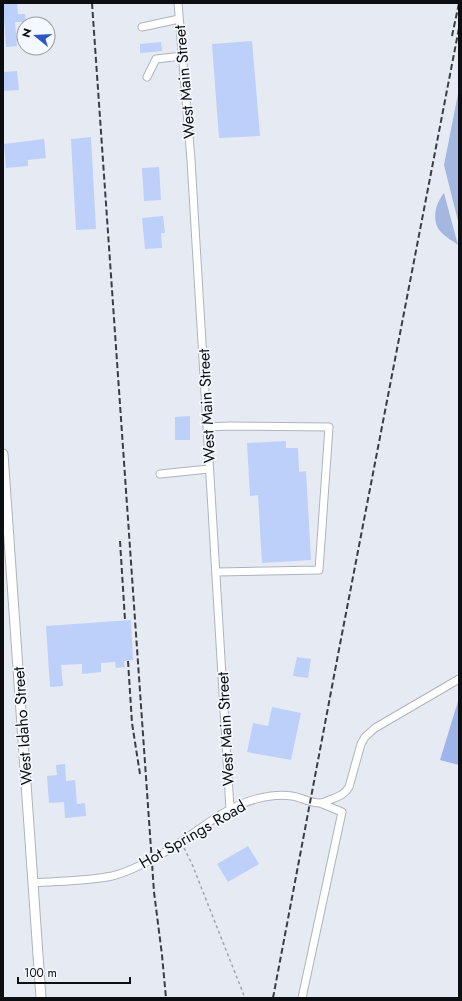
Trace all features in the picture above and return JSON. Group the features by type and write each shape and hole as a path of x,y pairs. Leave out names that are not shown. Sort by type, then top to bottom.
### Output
{"main road":[{"name":"West Idaho Street","path":"3,454 41,998"}],"street":[{"name":"West Main Street","path":"178,3 191,160 230,809"},
{"path":"142,27 179,20"},
{"path":"147,77 156,59 182,56"},
{"path":"207,427 329,427 320,570 216,572"},
{"path":"160,474 209,469"},
{"path":"320,803 340,796 346,792 349,787 361,744 365,737 374,728 459,679"},
{"name":"Hot Springs Road","path":"34,883 114,875 138,865 181,842 230,809 255,799 280,795 293,796 320,803 342,812 302,998"}],"path":[{"path":"181,842 192,864 245,998"}],"shaded area":[{"path":"459,89 459,225 444,165"},
{"path":"444,193 458,245 446,237 437,226 435,216 437,206"},
{"path":"459,698 459,765 440,760"}],"building":[{"path":"3,3 17,3 18,14 25,14 25,16 16,16 16,46 6,47"},
{"path":"252,41 260,136 219,138 212,44"},
{"path":"161,42 162,51 140,53 140,44"},
{"path":"17,71 19,90 3,91 3,72"},
{"path":"91,137 96,229 76,230 71,139"},
{"path":"44,139 46,158 28,160 28,166 6,168 4,144"},
{"path":"159,167 161,200 144,201 142,168"},
{"path":"163,216 165,233 161,233 162,248 145,249 142,218"},
{"path":"190,416 190,440 175,440 175,417"},
{"path":"286,441 286,448 298,448 299,472 306,471 311,560 262,563 258,495 250,496 247,443"},
{"path":"131,620 133,660 124,661 125,667 116,668 115,662 101,663 101,672 82,674 82,664 61,665 63,686 50,687 46,626"},
{"path":"297,657 311,659 308,678 293,676"},
{"path":"272,707 301,713 291,760 247,752 253,723 268,726"},
{"path":"65,764 66,781 75,780 77,804 85,803 86,816 65,818 64,802 49,803 47,776 57,775 56,765"},
{"path":"248,846 259,864 228,882 217,864"}],"railway":[{"path":"92,3 154,892 166,998"},
{"path":"452,36 459,3"},
{"path":"273,998 459,28"},
{"path":"120,541 125,620"},
{"path":"128,661 132,723 140,774"}]}
